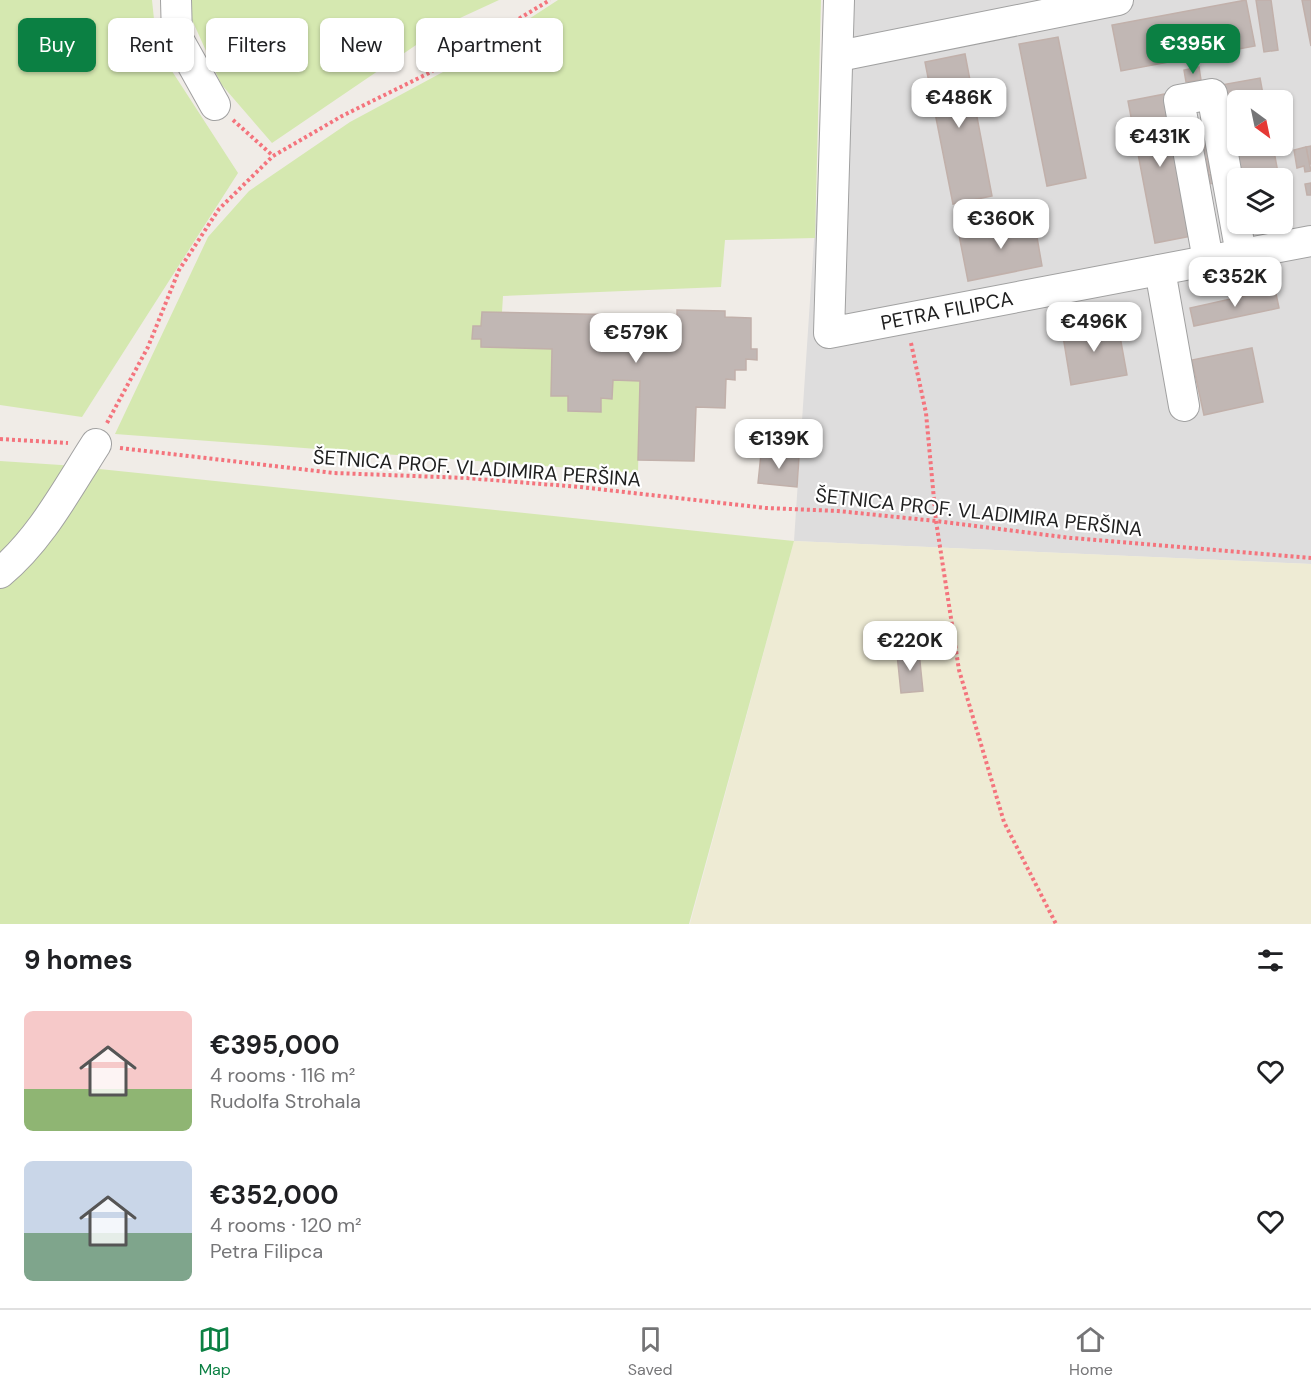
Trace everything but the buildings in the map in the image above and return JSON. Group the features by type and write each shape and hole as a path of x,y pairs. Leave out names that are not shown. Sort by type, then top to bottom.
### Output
{"street":[{"path":"176,0 177,37 216,105"},
{"path":"839,0 839,56 1118,0"},
{"name":"PETRA FILIPCA","path":"839,56 829,333 1311,241"},
{"path":"1208,260 1179,100 1212,94 1241,254"},
{"path":"1160,270 1184,406"},
{"path":"0,573 26,549 38,534 96,444"}],"path":[{"path":"96,444 148,347 179,270 219,209 273,156 342,116 427,74 550,0"},
{"path":"216,105 273,156"},
{"path":"905,318 926,412 936,521 959,670 1004,822 1056,924"},
{"name":"ŠETNICA PROF. VLADIMIRA PERŠINA","path":"0,439 96,444 334,473 478,479 766,508 838,511 1083,539 1311,558"}],"shaded area":[{"path":"830,0 1311,0 1311,564 794,541"},
{"path":"794,541 1311,564 1311,924 690,924"}],"green space":[{"path":"0,0 152,0 154,18 108,18 108,72 173,72 238,173 82,417 0,405"},
{"path":"192,0 499,0 460,18 416,18 416,45 404,53 404,18 320,18 320,72 376,72 272,143 221,84 216,72 308,72 308,18 206,18 206,51 194,24 194,18 191,18 188,11"},
{"path":"558,0 821,0 815,238 725,240 721,287 503,296 502,312 482,312 481,326 473,326 472,339 481,339 482,347 552,349 551,396 568,396 568,411 600,412 601,398 612,398 613,380 640,381 638,473 115,434 208,237 249,191 350,122 443,72 563,72 563,18 530,18"},
{"path":"0,461 61,465 794,541 689,924 0,924"}]}
